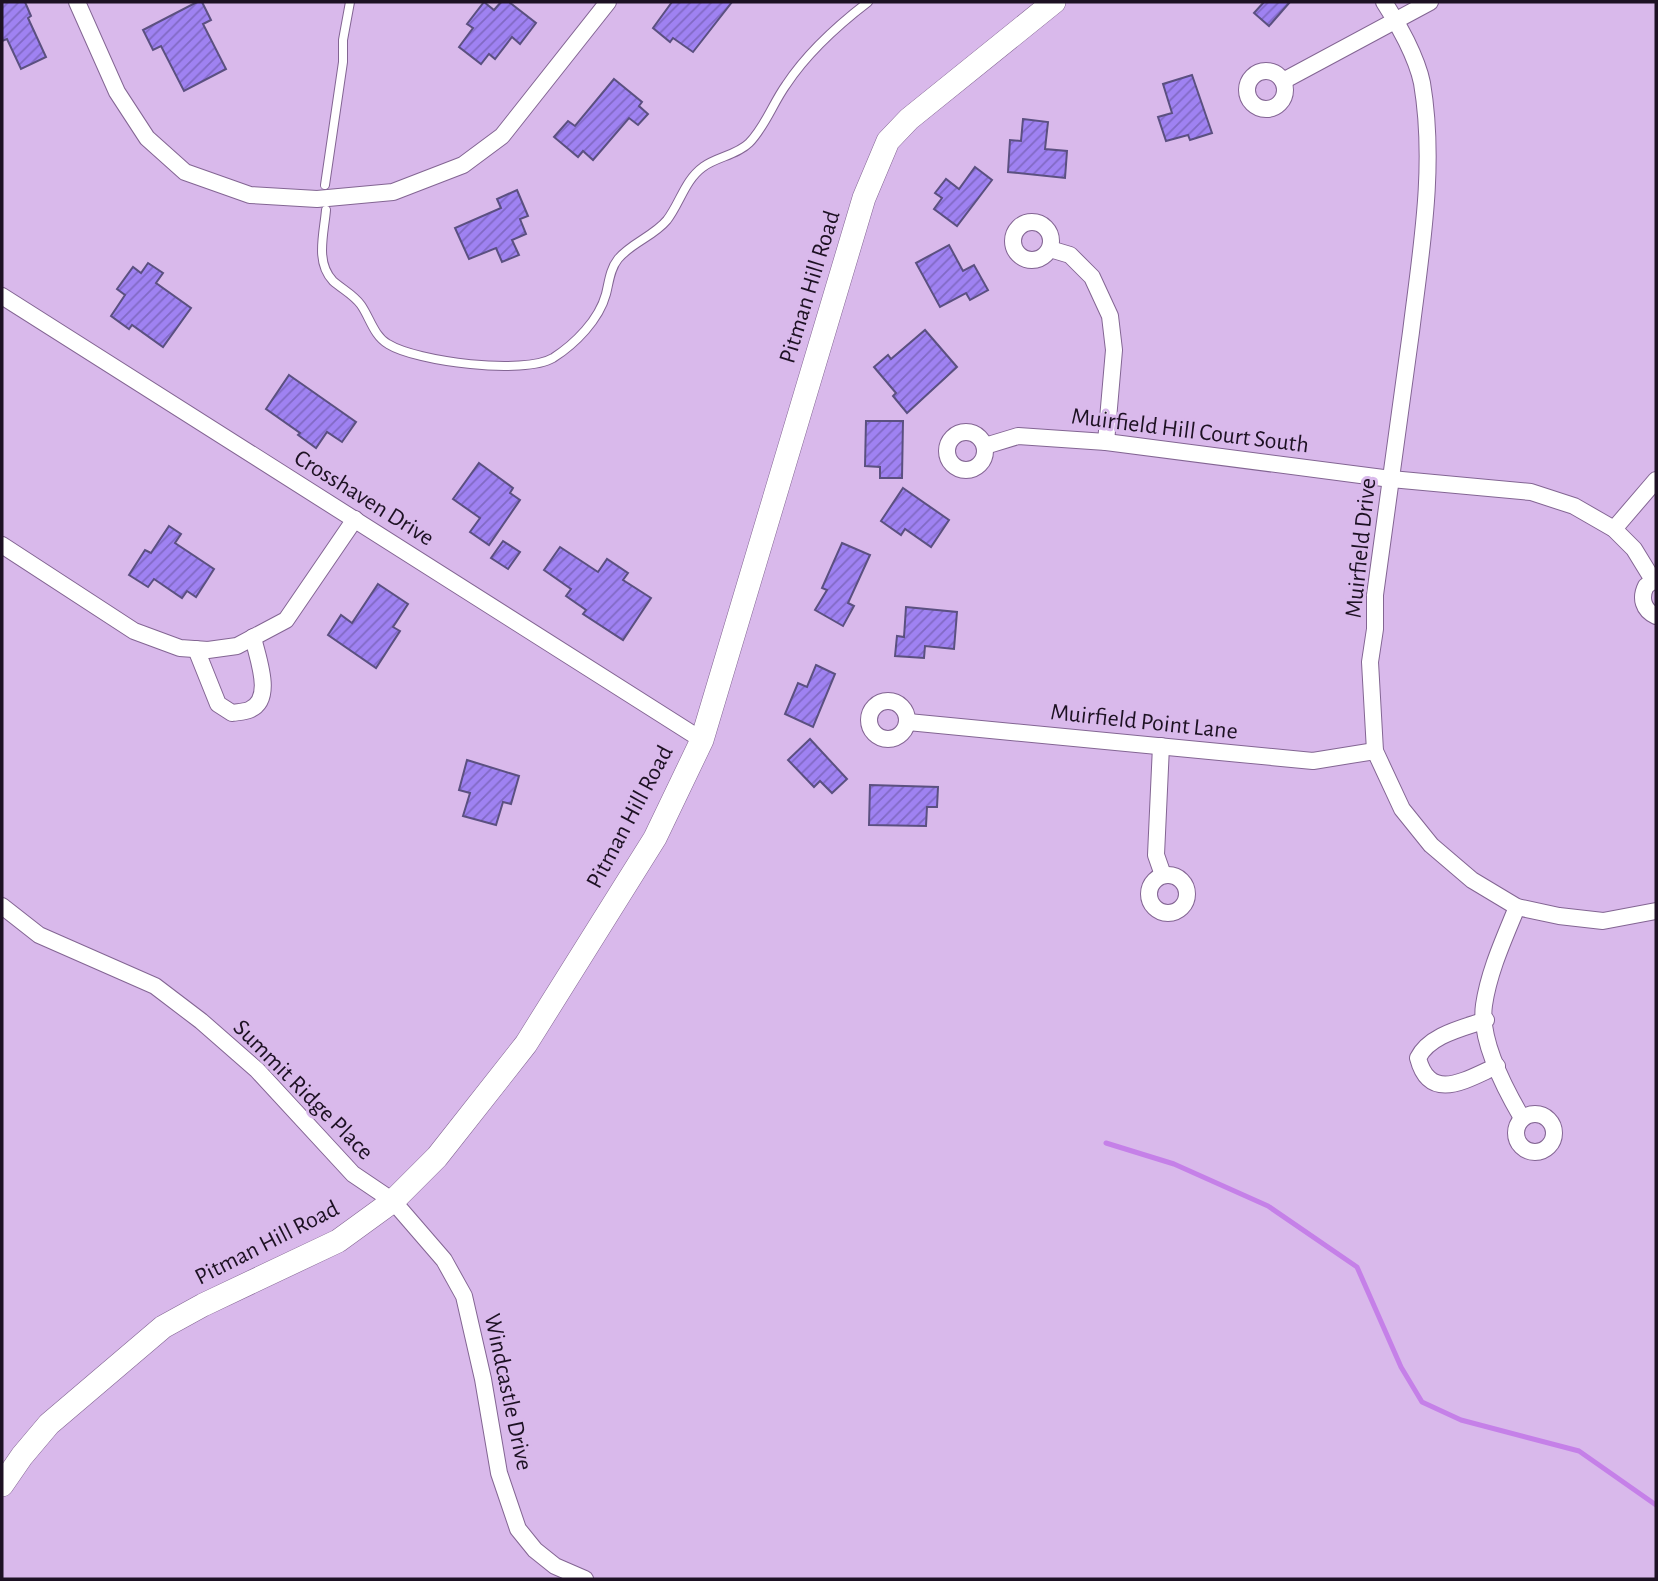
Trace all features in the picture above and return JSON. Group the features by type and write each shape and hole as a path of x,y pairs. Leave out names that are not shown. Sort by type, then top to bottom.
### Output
{"street":[{"path":"77,2 117,92 147,138 185,172 250,195 317,199 393,192 463,165 502,136 608,2"},
{"name":"Pitman Hill Road","path":"2,1485 49,1424 163,1327 203,1305 338,1241 393,1201 437,1157 526,1044 655,838 702,740 864,198 888,141 909,119 1054,2"},
{"name":"Muirfield Drive","path":"1384,2 1415,63 1422,84 1427,186 1375,595 1375,629 1370,662 1376,751 1402,809 1431,845 1472,880 1517,907 1559,916 1603,921 1656,911"},
{"path":"1283,81 1430,2"},
{"path":"1050,249 1070,255 1093,277 1110,316 1114,350 1106,442"},
{"name":"Crosshaven Drive","path":"2,296 702,740"},
{"name":"Muirfield Hill Court South","path":"985,446 1018,436 1106,442 1391,479 1531,492 1574,506 1614,529 1634,549 1655,579"},
{"path":"1614,529 1656,480"},
{"path":"2,545 134,631 180,648 208,650 236,646 286,620 355,519"},
{"path":"1655,579 1646,586 1642,598 1647,610 1656,616"},
{"path":"196,649 218,704 232,713 251,710 262,697 264,681 253,637"},
{"name":"Muirfield Point Lane","path":"908,722 1312,761 1376,751"},
{"path":"1161,746 1156,855 1163,875"},
{"name":"Summit Ridge Place","path":"2,906 39,935 155,986 201,1021 257,1070 352,1174 393,1201"},
{"path":"1517,907 1495,961 1483,1008 1488,1044 1506,1091 1522,1118"},
{"path":"1486,1020 1427,1045 1418,1058 1424,1075 1436,1084 1454,1084 1497,1066"},
{"name":"Windcastle Drive","path":"393,1201 444,1260 464,1296 483,1379 499,1473 519,1529 535,1550 555,1566 585,1579"}],"lane":[{"path":"325,185 350,2"},
{"path":"326,210 321,256 325,270 359,303 383,341 399,351 415,356 492,365 537,365 563,351 592,322 601,309 612,268 618,259 666,221 699,169 747,146 788,82 836,28 867,2"}],"building":[{"path":"2,2 25,2 31,16 28,18 46,57 21,69 7,39 2,41"},
{"path":"197,2 202,2 211,20 203,24 226,69 184,91 161,46 153,50 143,30"},
{"path":"484,2 494,10 501,2 509,2 536,23 520,44 512,37 495,59 489,54 481,64 459,47 473,28 467,24"},
{"path":"672,2 732,2 693,52 673,38 670,42 653,28"},
{"path":"1264,2 1290,2 1269,26 1254,13"},
{"path":"1192,75 1212,133 1190,140 1188,135 1166,141 1158,117 1172,113 1163,84"},
{"path":"614,79 642,102 639,106 648,114 638,125 629,118 593,160 583,151 578,157 554,137 568,121 575,126"},
{"path":"1023,119 1048,122 1045,149 1067,151 1065,178 1008,172 1010,140 1021,141"},
{"path":"975,167 992,180 957,226 934,209 942,198 935,193 946,179 959,189"},
{"path":"517,190 528,216 520,219 526,234 512,240 519,255 502,262 496,248 469,259 455,228 501,208 497,199"},
{"path":"949,245 963,271 974,265 988,290 970,300 966,293 940,307 916,263"},
{"path":"148,263 163,273 156,283 191,308 163,347 132,325 129,329 111,316 125,295 117,289 133,267 141,273"},
{"path":"925,330 957,367 907,413 893,396 896,393 874,367 888,355 891,359"},
{"path":"289,375 356,422 342,442 327,432 316,448 266,409"},
{"path":"866,421 903,421 902,478 880,478 880,467 865,466"},
{"path":"479,463 513,488 510,493 520,500 489,545 470,532 480,518 453,499"},
{"path":"903,488 949,520 931,547 905,529 901,535 881,521"},
{"path":"169,526 181,534 175,543 214,569 196,597 187,591 182,598 154,579 148,587 129,575 145,550 151,553"},
{"path":"503,541 520,552 508,569 491,558"},
{"path":"842,543 870,555 848,603 854,606 843,626 815,610 827,590 822,588"},
{"path":"560,547 598,572 607,559 628,573 623,580 651,598 623,640 583,614 586,610 566,596 571,589 544,570"},
{"path":"378,584 408,604 393,627 400,631 376,668 328,635 341,615 352,623"},
{"path":"906,607 957,612 954,649 925,646 924,658 895,656 897,636 904,637"},
{"path":"816,665 835,674 813,727 785,714 798,683 807,687"},
{"path":"810,739 847,779 832,793 820,781 814,787 788,760"},
{"path":"467,760 519,776 511,804 503,802 496,825 463,816 470,793 459,790"},
{"path":"870,785 938,787 937,807 927,807 926,826 869,825"}],"waterway":[{"path":"1106,1143 1174,1164 1268,1206 1357,1267 1401,1367 1422,1402 1461,1420 1579,1451 1656,1505"}]}
